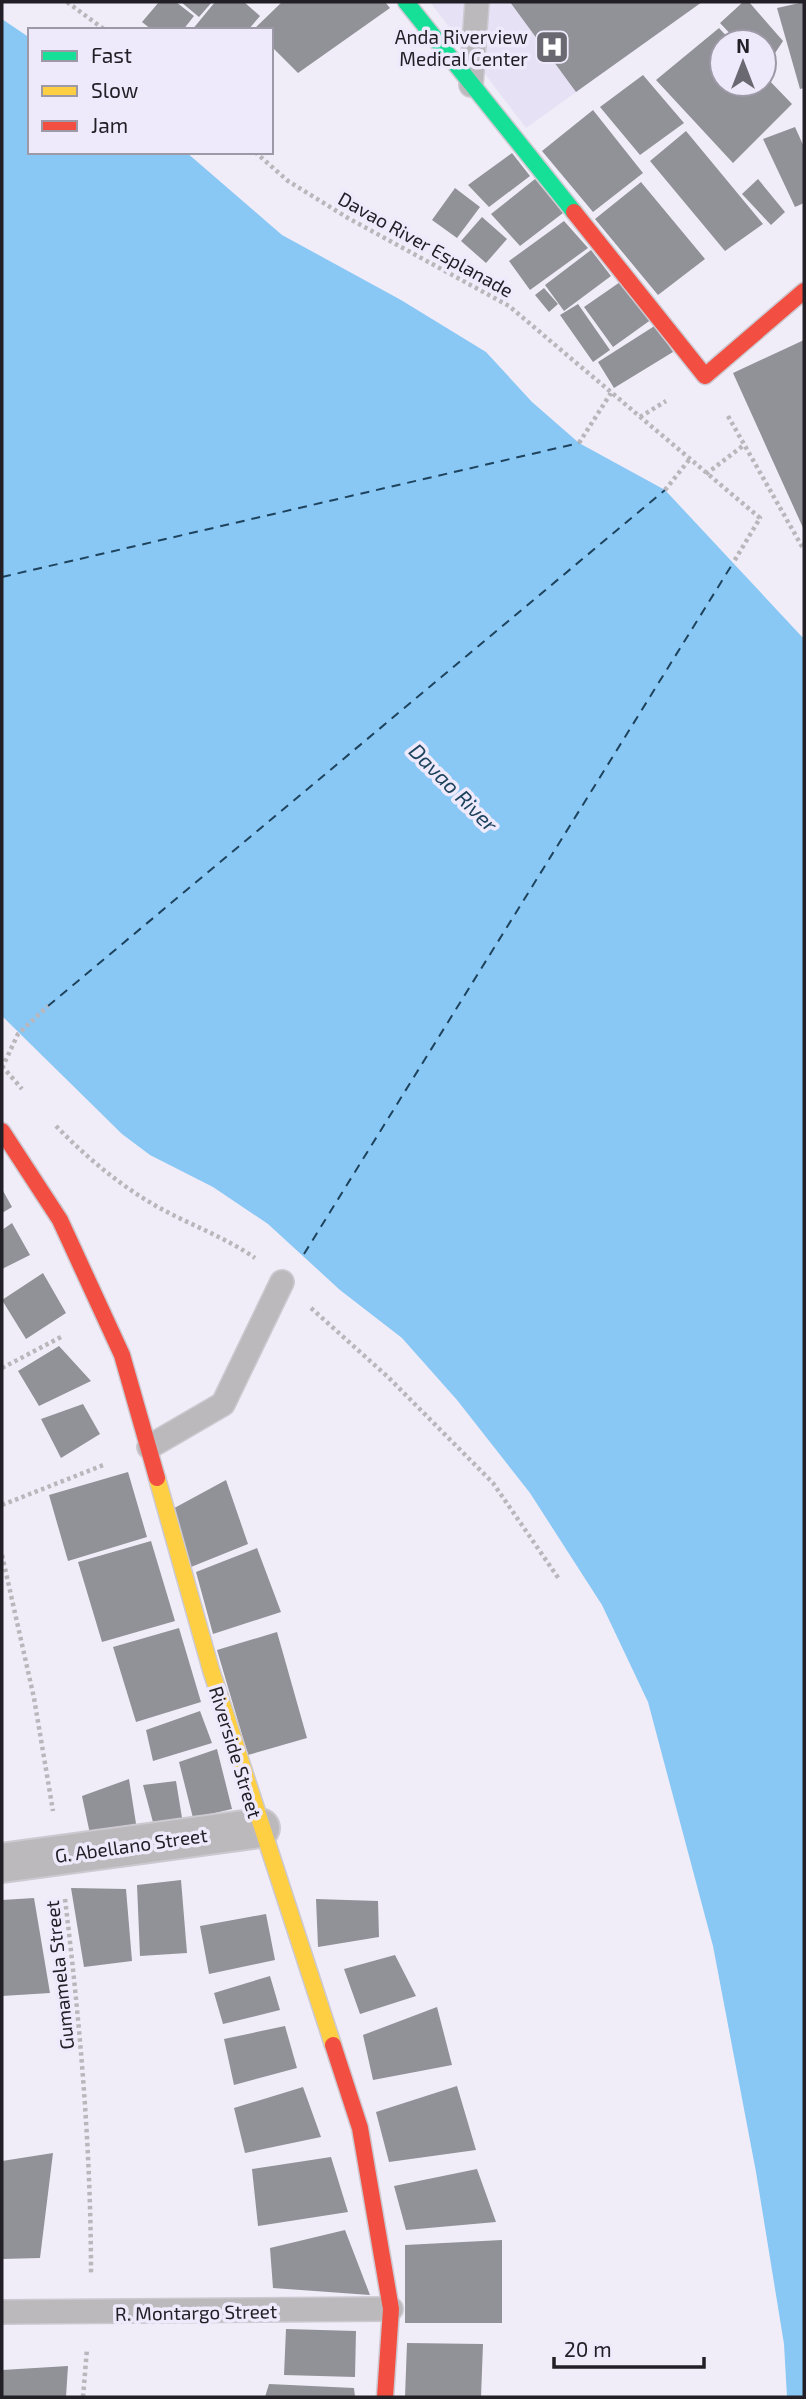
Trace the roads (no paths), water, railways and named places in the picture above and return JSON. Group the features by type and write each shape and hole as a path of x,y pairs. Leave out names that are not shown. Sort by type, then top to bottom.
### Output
{"street":[{"path":"406,2 705,376 804,291"},
{"name":"Riverside Street","path":"2,1131 60,1220 122,1355 165,1514 260,1828 360,2127 391,2308 385,2397"},
{"name":"G. Abellano Street","path":"2,1863 260,1828"}],"lane":[{"path":"471,85 477,2"},
{"path":"149,1447 223,1405 282,1282"},
{"name":"R. Montargo Street","path":"2,2312 91,2314 391,2308"}],"water":[{"name":"Davao River","path":"2,19 28,37 28,154 188,154 282,235 401,300 486,352 532,402 579,443 665,490 804,639 804,2397 787,2397 784,2344 756,2172 713,1946 648,1702 602,1605 530,1493 457,1400 402,1338 340,1290 268,1224 213,1187 150,1155 122,1134 2,1016"}],"place":[{"name":"Anda Riverview Medical Center","path":"552,47"}]}
